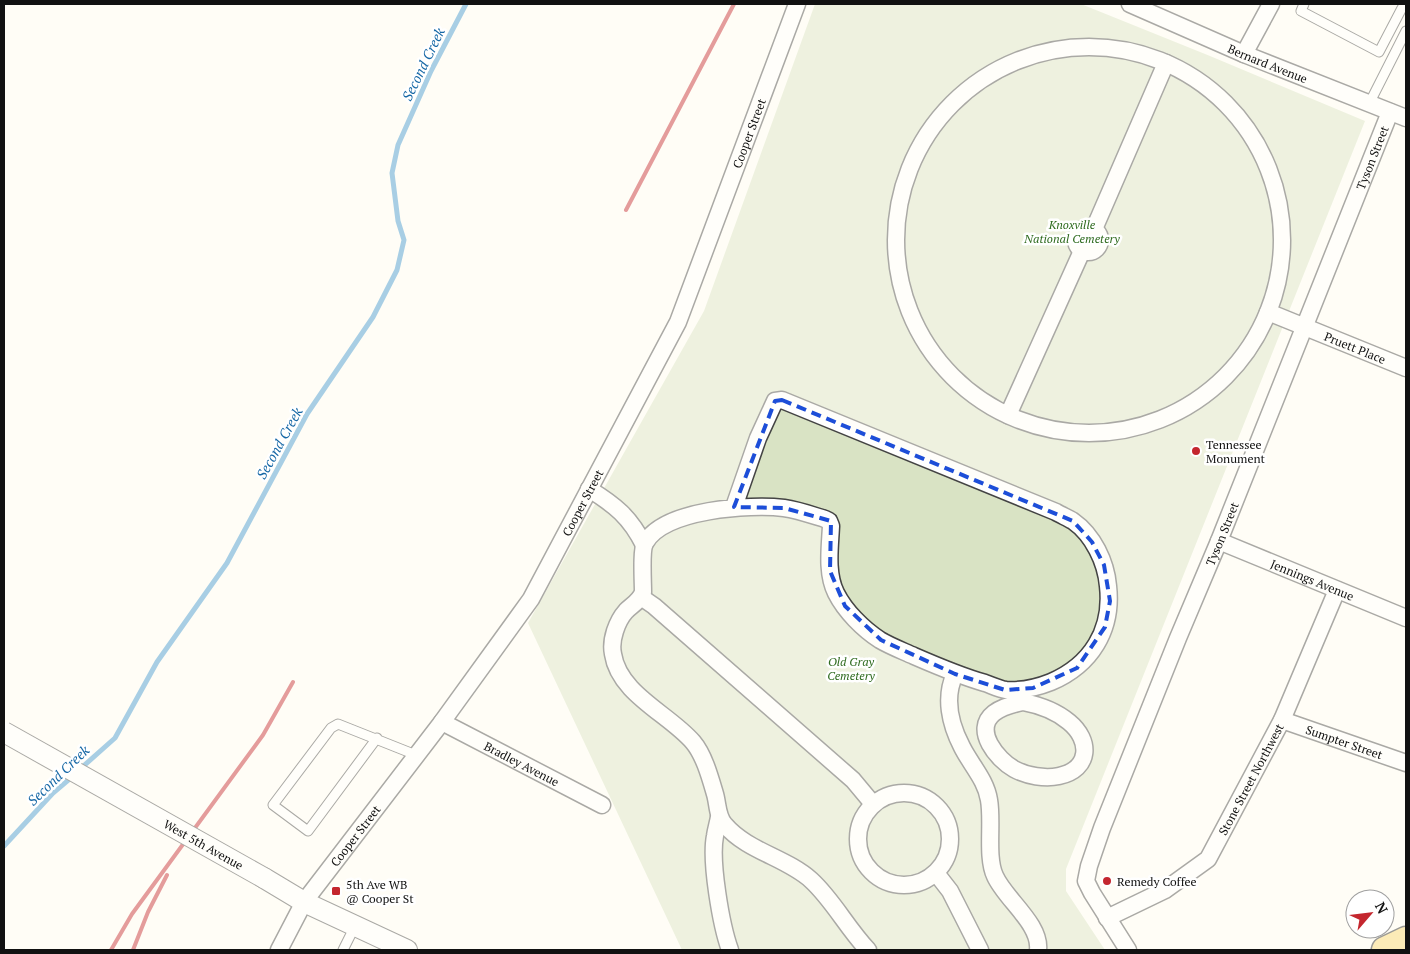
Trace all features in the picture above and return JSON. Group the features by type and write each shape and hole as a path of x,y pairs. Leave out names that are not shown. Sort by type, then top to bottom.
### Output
{"main road":[{"path":"1386,950 1406,940"}],"street":[{"name":"Cooper Street","path":"279,950 304,902 442,722 531,599 678,322 797,4"},
{"name":"Bernard Avenue","path":"1130,4 1244,54 1406,118"},
{"path":"1244,54 1271,4"},
{"path":"1072,47 1096,47 1144,55 1166,63 1208,89 1237,116 1254,141 1267,167 1276,196 1281,225 1281,254 1268,312 1256,338 1240,361 1220,382 1198,400 1165,418 1147,425 1091,434 1062,432 1034,426 1008,416 986,404 949,373 934,355 910,313 901,282 896,242 901,194 908,171 930,129 946,110 982,78 1018,60 1048,51 1072,47"},
{"path":"1008,416 1082,251 1091,252 1098,246 1100,237 1094,230 1166,63"},
{"name":"Tyson Street","path":"1128,950 1092,894 1086,881 1088,866 1390,112"},
{"name":"Pruett Place","path":"1268,312 1406,368"},
{"path":"734,507 758,438 775,401 782,400 1039,505 1073,521 1092,542 1104,565 1110,601 1105,627 1099,640 1077,668 1033,688 1023,696 993,714 988,722 986,731 989,743 999,758 1015,769 1041,776 1058,776 1075,769 1082,761 1086,752 1084,743 1076,728 1060,716 1034,704 1023,696 955,674 880,640 862,625 836,593 830,559 831,526 829,521 784,508 734,507 676,520 649,537 644,545 643,592 641,597 620,618 612,646 615,661 625,680 696,746 712,786 724,825 755,848 810,879 868,950"},
{"path":"589,489 619,510 644,545"},
{"name":"Jennings Avenue","path":"1219,542 1406,618"},
{"name":"Stone Street Northwest","path":"1107,918 1165,890 1208,859 1282,720 1337,590"},
{"path":"641,597 654,606 853,780 873,804"},
{"path":"955,674 948,696 949,705 962,748 975,767 989,799 993,870 1002,886 1030,924 1039,945 1038,950"},
{"name":"Sumpter Street","path":"1282,720 1406,763"},
{"name":"Bradley Avenue","path":"442,722 602,805"},
{"name":"West 5th Avenue","path":"4,732 304,902 407,950"},
{"path":"899,792 913,793 927,798 938,807 946,819 950,833 950,848 945,861 936,873 924,881 910,885 895,884 881,879 870,870 862,858 858,844 858,829 864,815 873,804 885,796 899,792"},
{"path":"720,817 715,836 715,867 721,913 730,950"},
{"path":"936,873 950,890 980,950"}],"lane":[{"path":"1304,4 1301,11 1379,52 1404,9 1393,4"},
{"path":"1368,104 1406,32"},
{"path":"377,738 308,831 273,805 331,728 338,724 377,738 416,755"},
{"path":"343,950 355,926"}],"highlighted area":[{"path":"782,400 1073,521 1092,542 1104,565 1110,601 1105,627 1077,668 1033,688 1005,690 955,674 881,640 845,606 830,571 831,521 784,508 734,507 775,401"}],"green space":[{"path":"815,4 1081,4 1365,121 1066,869 1066,891 1105,950 682,950 528,623 704,311"}],"waterway":[{"name":"Second Creek","path":"79,770 115,738 157,662 227,563 307,414 373,317 397,270 404,240 398,221 392,173 398,145 431,71 466,4"},
{"name":"Second Creek","path":"4,846 53,793 73,776"}],"railway":[{"path":"626,210 734,4"},
{"path":"111,950 132,914 263,735 293,682"},
{"path":"133,950 148,912 167,875"}],"place":[{"name":"Tennessee Monument","path":"1196,451"},
{"name":"Remedy Coffee","path":"1107,881"},
{"name":"5th Ave WB @ Cooper St","path":"336,891"}],"park label":[{"name":"Knoxville National Cemetery","path":"1072,231"},
{"name":"Old Gray Cemetery","path":"851,668"}]}
